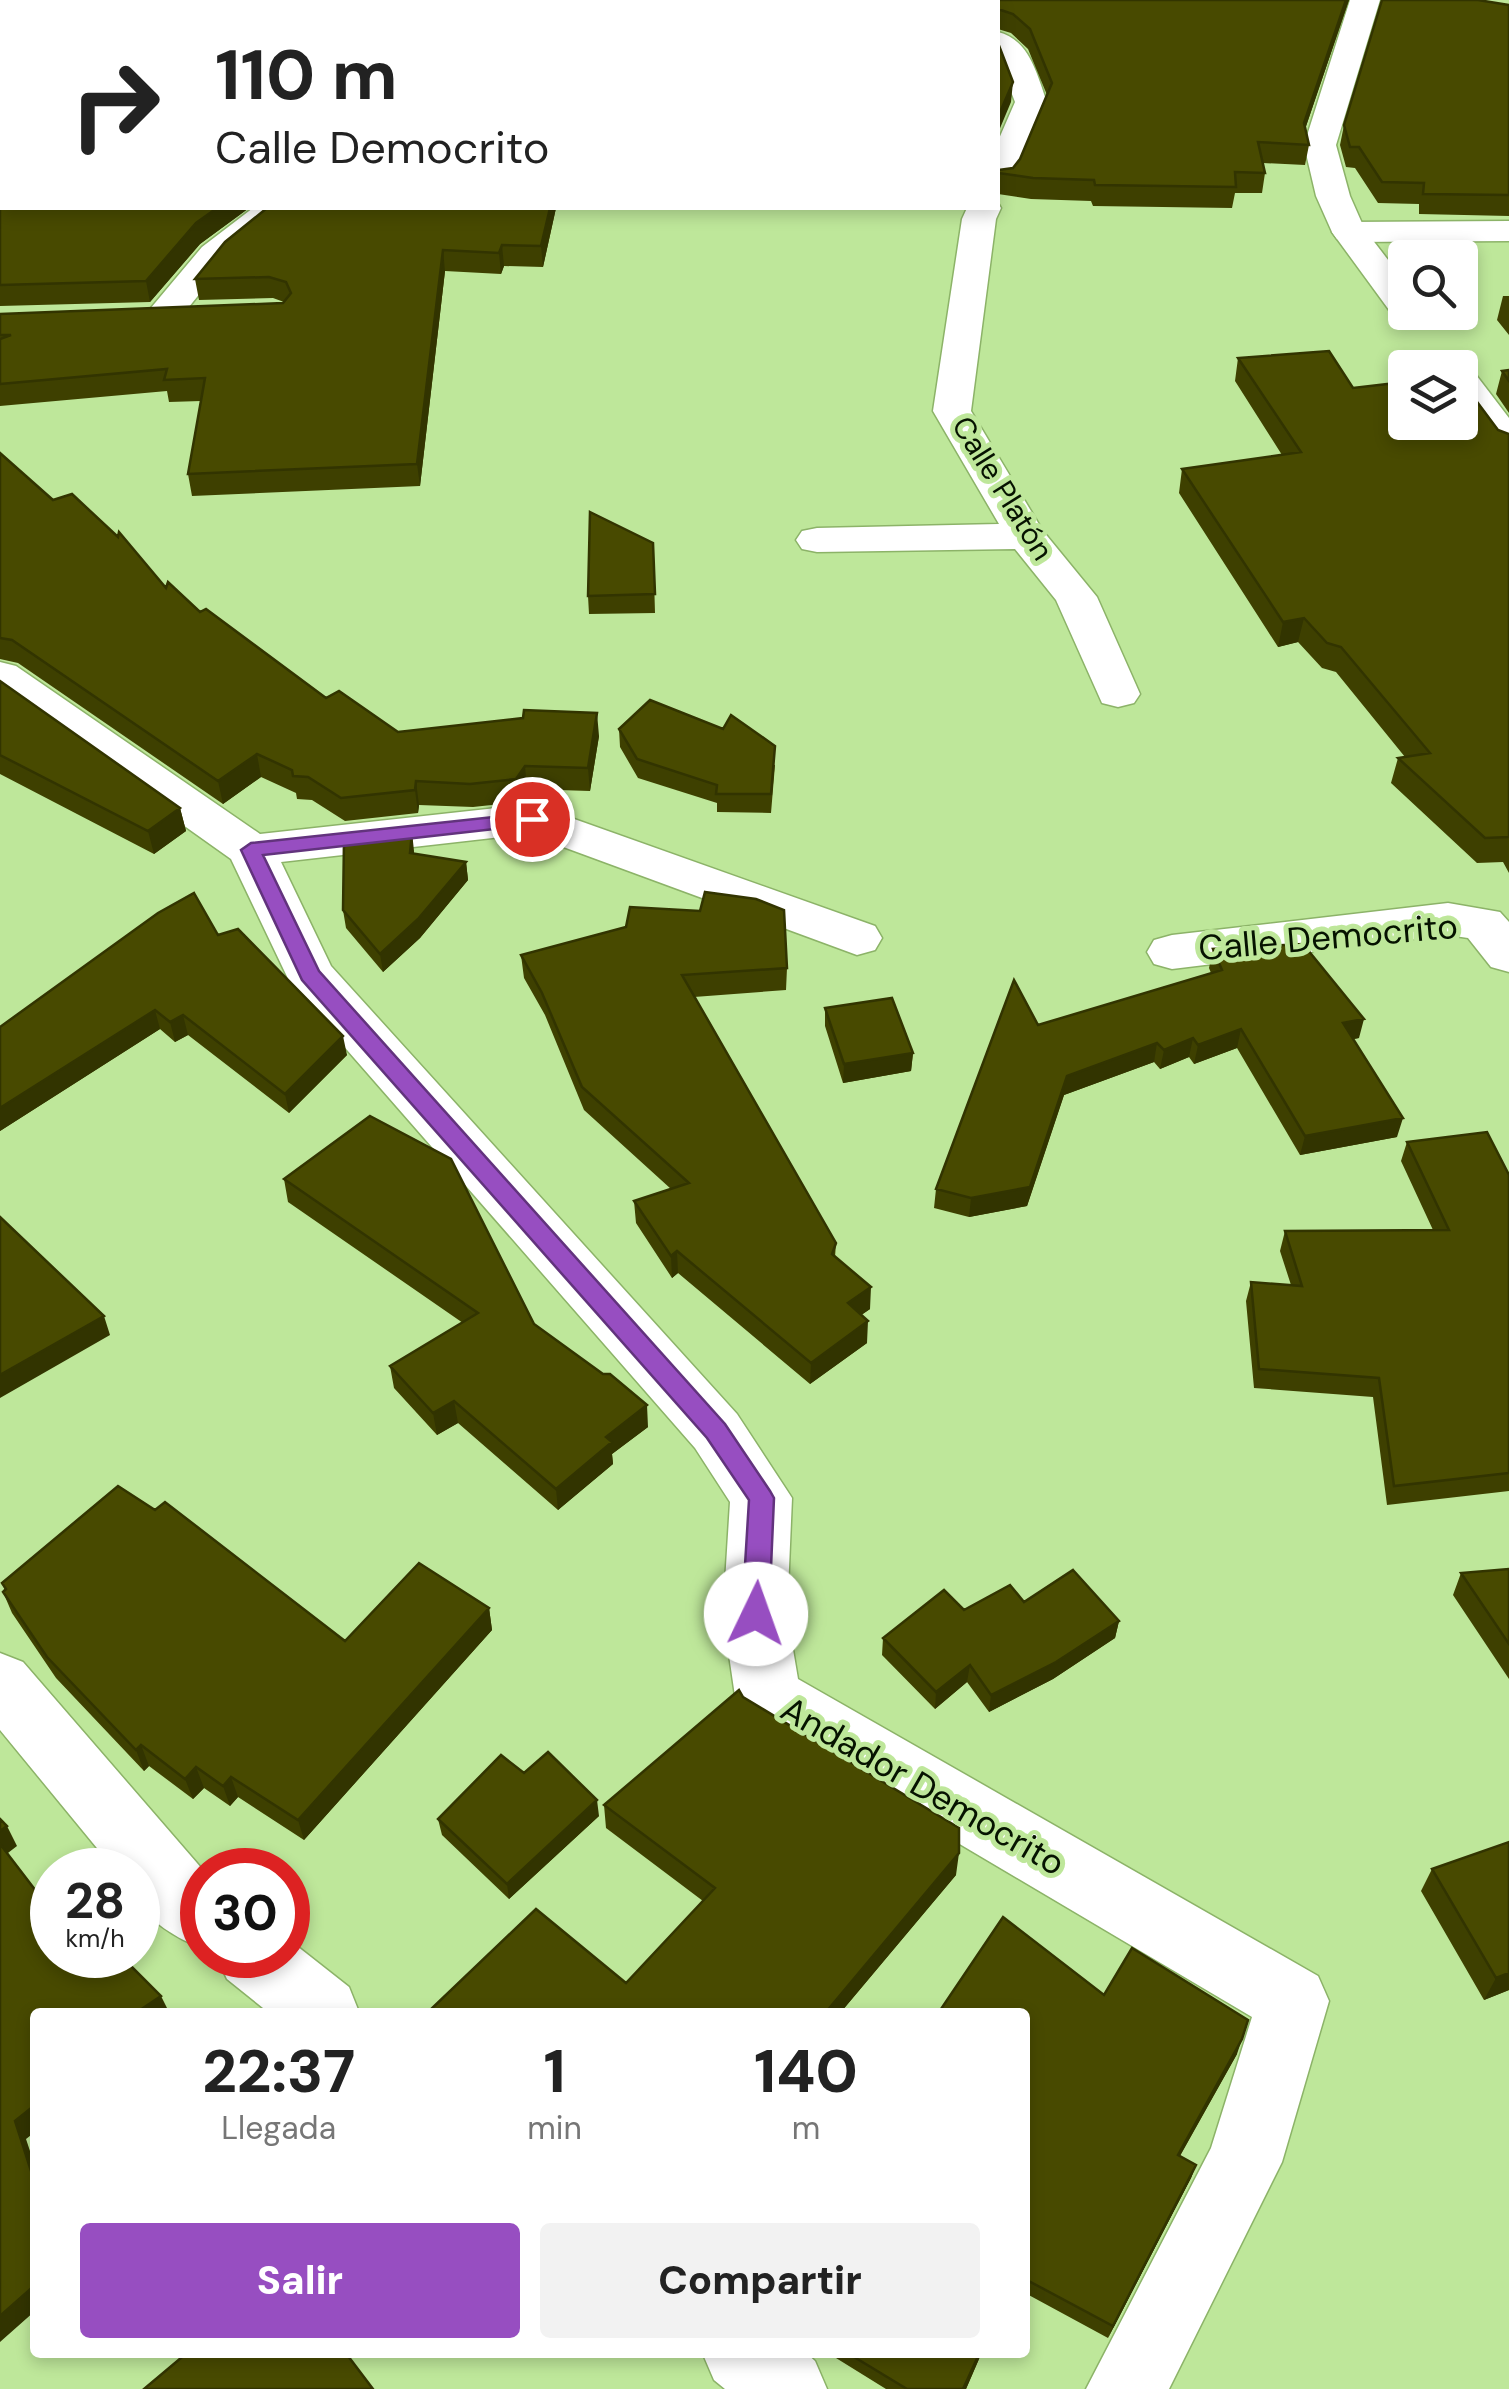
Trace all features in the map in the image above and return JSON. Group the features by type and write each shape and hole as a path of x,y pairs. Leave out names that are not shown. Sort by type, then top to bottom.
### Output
{"street":[{"path":"1365,0 1320,145 1333,196 1350,232 1388,283"},
{"path":"1000,43 1016,59 1031,102 1000,173"},
{"path":"216,314 147,316 214,254 271,210"},
{"name":"Calle Platón","path":"983,210 952,411 1026,536 1076,597 1118,694"},
{"path":"1350,232 1509,231"},
{"path":"1478,403 1509,444"},
{"path":"817,540 1026,536"},
{"path":"0,676 251,850 532,819 858,938"},
{"name":"Andador Democrito","path":"251,850 310,975 716,1431 762,1498 756,1614 768,1696 1294,2001 1244,2162 1126,2389"},
{"name":"Calle Democrito","path":"1172,952 1448,920 1496,940"},
{"path":"0,1682 180,1896"},
{"path":"281,1978 318,2008"},
{"path":"749,2358 787,2389"}],"building":[{"path":"1000,0 1346,0 1304,123 1309,145 1258,142 1265,173 1235,172 1236,187 1095,185 1094,180 1000,173 1000,170 1013,168 1020,159 1052,83 1030,29 1013,14 1000,10"},
{"path":"1382,0 1478,0 1509,5 1509,195 1423,194 1424,183 1382,182 1359,147 1350,147 1344,125"},
{"path":"1000,48 1013,82 1000,112"},
{"path":"0,210 214,210 196,223 146,281 0,285"},
{"path":"265,210 550,210 541,246 502,245 499,253 443,250 417,464 188,474 205,378 164,380 167,369 0,384 0,339 11,335 0,335 0,314 283,303 291,293 286,282 269,277 195,279 225,242"},
{"path":"1329,351 1353,388 1388,384 1388,440 1478,440 1478,403 1498,430 1509,434 1509,837 1485,838 1398,758 1430,753 1341,647 1327,643 1304,618 1283,622 1182,469 1301,452 1238,358"},
{"path":"0,453 53,500 72,494 118,537 119,532 166,588 168,582 200,612 206,609 326,698 339,691 398,732 523,718 524,710 597,713 588,768 525,766 516,779 470,784 416,781 415,790 341,798 308,777 293,776 292,770 257,754 218,781 12,640 0,638"},
{"path":"590,512 653,543 655,594 588,596"},
{"path":"0,681 180,808 148,831 0,755"},
{"path":"650,700 723,729 731,715 775,746 771,794 716,794 717,785 637,759 619,729"},
{"path":"412,832 410,853 466,862 418,919 380,954 343,910 344,840"},
{"path":"705,892 756,899 784,910 787,968 682,975 836,1243 832,1254 871,1287 848,1303 868,1321 811,1363 677,1251 671,1256 634,1201 689,1183 582,1087 542,993 521,955 626,927 630,907 700,911"},
{"path":"194,893 218,935 238,929 343,1036 285,1094 183,1015 170,1022 155,1010 0,1108 0,1027 158,913"},
{"path":"1303,944 1364,1019 1343,1023 1403,1118 1305,1136 1241,1029 1198,1045 1193,1038 1164,1050 1157,1043 1067,1076 1030,1187 971,1198 936,1189 1014,980 1038,1025 1222,970 1213,949"},
{"path":"892,998 913,1053 844,1064 825,1008"},
{"path":"370,1116 451,1159 534,1324 603,1374 610,1374 647,1405 606,1437 612,1442 556,1489 454,1401 433,1413 390,1366 478,1313 284,1179"},
{"path":"1487,1132 1509,1175 1509,1473 1394,1486 1379,1378 1259,1369 1251,1282 1302,1286 1285,1231 1449,1230 1407,1142"},
{"path":"0,1217 104,1316 0,1375"},
{"path":"118,1486 155,1510 165,1502 345,1641 419,1563 489,1608 298,1820 231,1777 223,1786 196,1767 185,1779 141,1745 136,1750 47,1657 3,1592 6,1589 2,1583"},
{"path":"1509,1569 1509,1644 1461,1573"},
{"path":"1073,1570 1119,1621 1056,1662 991,1695 970,1665 936,1692 883,1638 944,1590 964,1610 1010,1585 1024,1602"},
{"path":"739,1690 743,1697 959,1828 959,1853 829,2008 432,2008 536,1909 626,1983 715,1888 604,1805"},
{"path":"548,1752 597,1800 507,1884 438,1819 501,1755 524,1773"},
{"path":"1509,1842 1509,1973 1496,1978 1432,1869"},
{"path":"0,1844 30,1883 30,1978 143,1978 161,1996 143,2008 30,2008 30,2109 15,2121 30,2168 30,2289 0,2316"},
{"path":"1003,1917 1104,1995 1132,1948 1248,2020 1242,2039 1178,2155 1196,2165 1113,2326 1030,2282 1030,2008 942,2008"},
{"path":"181,2358 350,2358 373,2389 144,2389"},
{"path":"856,2358 977,2358 963,2389 907,2389"}],"route":[{"path":"532,819 251,850 310,975 716,1431 762,1498 756,1614"}]}
